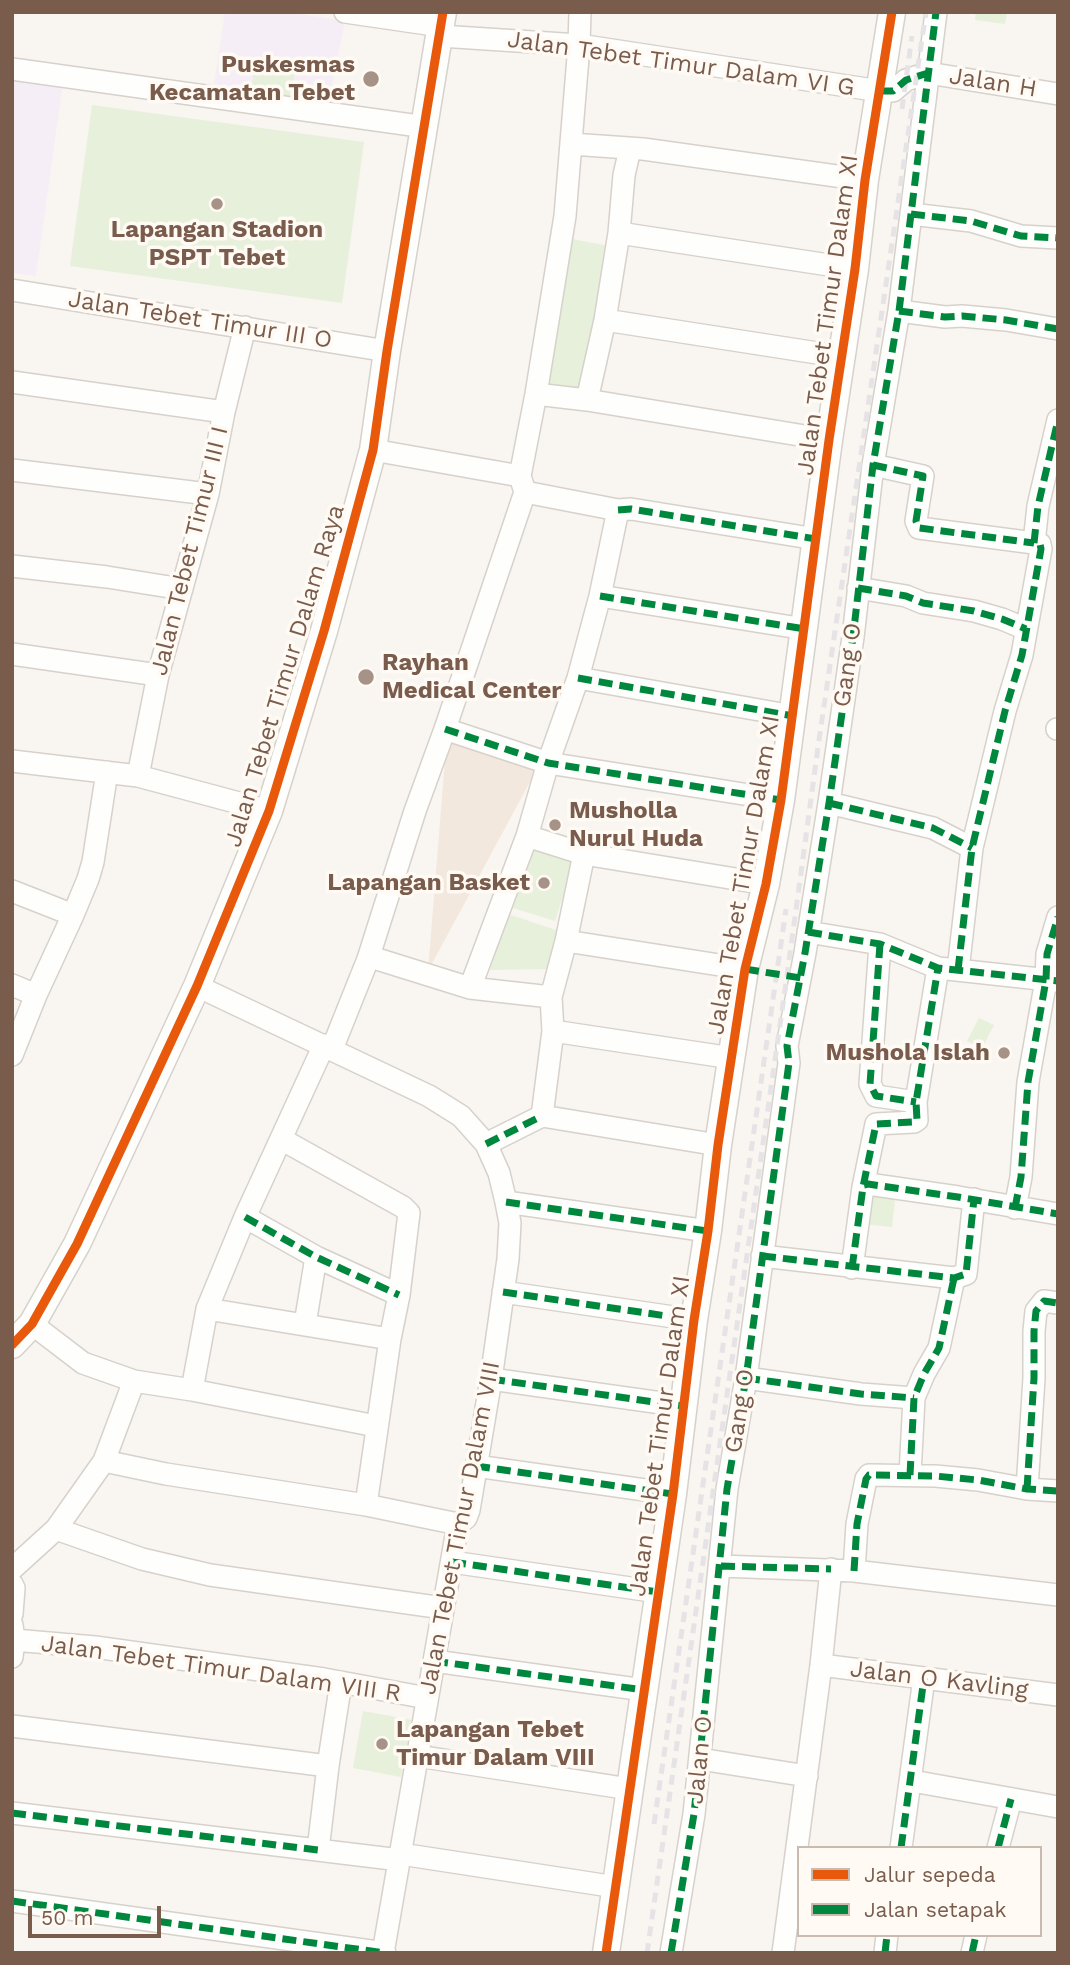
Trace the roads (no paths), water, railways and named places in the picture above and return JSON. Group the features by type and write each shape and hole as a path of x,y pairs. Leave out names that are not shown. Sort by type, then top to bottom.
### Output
{"street":[{"name":"Jalan Tebet Timur Dalam VI G","path":"345,12 880,91"},
{"path":"192,1390 207,1309 245,1217 368,959 523,484 526,441 565,216 580,12"},
{"name":"Jalan Tebet Timur Dalam XI","path":"606,1953 673,1494 719,1145 745,969 766,884 781,800 865,180 892,12"},
{"name":"Gang O","path":"721,1566 727,1489 746,1378 789,1063 787,1046 830,803 873,466 899,311 936,12"},
{"name":"Jalan Tebet Timur Dalam Raya","path":"12,1345 32,1324 77,1244 197,986 269,811 324,631 373,450 442,25"},
{"path":"12,69 426,127"},
{"path":"880,91 893,91 906,80 928,73"},
{"name":"Jalan H","path":"928,73 1058,94"},
{"path":"572,144 643,149 865,180"},
{"path":"587,400 605,320 619,233 624,175 630,149"},
{"path":"911,214 971,221 1021,236 1058,238"},
{"path":"619,233 855,269"},
{"name":"Jalan Tebet Timur III O","path":"12,290 387,351"},
{"path":"899,311 945,317 1006,320 1058,329"},
{"path":"605,320 843,357"},
{"name":"Jalan Tebet Timur III I","path":"138,776 158,675 208,494 224,412 245,327"},
{"path":"12,382 224,412"},
{"path":"536,394 829,440"},
{"path":"1034,543 1038,506 1058,420"},
{"path":"373,450 523,484 618,510 631,509 816,538"},
{"path":"852,1268 876,1124 917,1120 916,1102 948,969 972,848 1005,711 1017,674 1041,549 1040,544 919,528 916,521 923,475 873,466"},
{"path":"12,470 208,494"},
{"path":"470,988 527,836 548,763 578,678 600,596 618,510"},
{"path":"12,566 182,589"},
{"path":"858,589 974,611 1026,629"},
{"path":"600,596 805,629"},
{"path":"12,654 158,675"},
{"path":"578,678 793,716"},
{"path":"445,729 548,763 781,800"},
{"path":"12,761 138,776 269,811"},
{"path":"12,1055 93,862 107,772"},
{"path":"830,803 933,828 972,848"},
{"path":"527,836 584,854 766,884"},
{"path":"542,1116 553,1031 551,997 584,854"},
{"path":"12,891 73,915"},
{"path":"1015,1208 1021,1177 1028,1082 1052,981 1048,954 1058,917"},
{"path":"808,932 880,944 948,969 1052,981"},
{"path":"566,941 745,969"},
{"path":"880,944 870,1084 876,1096 916,1102"},
{"path":"368,959 377,959 470,988 551,997"},
{"path":"12,985 36,995"},
{"name":"Jalan Tebet Timur Dalam VIII","path":"197,986 429,1096 461,1116 486,1144 499,1173 506,1202 510,1223 508,1259 491,1379 467,1514 458,1524 384,1953"},
{"path":"553,1031 732,1058"},
{"path":"486,1144 542,1116 719,1145"},
{"path":"281,1139 407,1210 410,1216 366,1505"},
{"path":"864,1185 974,1199 1058,1214"},
{"path":"910,1475 914,1398 939,1348 960,1276 974,1199"},
{"path":"506,1202 708,1231"},
{"path":"245,1217 316,1257 399,1294"},
{"path":"762,1256 852,1268 960,1276"},
{"path":"305,1324 316,1257"},
{"path":"503,1292 694,1320"},
{"path":"1027,1489 1036,1311 1044,1301 1058,1303"},
{"path":"207,1309 390,1339"},
{"path":"32,1324 83,1363 134,1381 376,1426"},
{"path":"746,1378 861,1394 914,1398"},
{"path":"491,1379 683,1406"},
{"path":"12,1569 56,1529 104,1461 134,1381"},
{"path":"104,1461 166,1474 366,1505 458,1524"},
{"path":"476,1466 673,1494"},
{"path":"854,1571 857,1524 867,1476 910,1475 978,1480 1027,1489 1058,1491"},
{"path":"56,1529 142,1559 210,1575 443,1608"},
{"path":"452,1562 658,1592"},
{"path":"721,1566 831,1569 1058,1595"},
{"name":"Jalan O","path":"671,1953 694,1814 712,1626 721,1566"},
{"name":"Jalan O Kavling","path":"798,1846 831,1569"},
{"path":"12,1584 12,1614"},
{"name":"Jalan Tebet Timur Dalam VIII R","path":"13,1641 95,1647 311,1677 427,1698"},
{"path":"434,1661 644,1690"},
{"name":"Jalan O Kavling","path":"821,1665 1058,1695"},
{"path":"901,1846 925,1678"},
{"path":"318,1850 341,1682"},
{"path":"12,1726 328,1766"},
{"path":"418,1756 630,1789"},
{"path":"700,1759 807,1776"},
{"path":"912,1782 1058,1807"},
{"path":"999,1846 1011,1799"},
{"path":"12,1813 318,1850 400,1857 616,1887"},
{"name":"Jalan O Kavling","path":"783,1953 797,1850"},
{"path":"12,1901 384,1953"}],"railway":[{"path":"647,1953 819,740 926,12"},
{"path":"902,109 912,36"},
{"path":"654,1824 786,909"}],"place":[{"name":"Puskesmas Kecamatan Tebet","path":"371,79"},
{"name":"Lapangan Stadion PSPT Tebet","path":"217,204"},
{"name":"Rayhan Medical Center","path":"366,677"},
{"name":"Musholla Nurul Huda","path":"555,825"},
{"name":"Lapangan Basket","path":"544,883"},
{"name":"Mushola Islah","path":"1004,1053"},
{"name":"Lapangan Tebet Timur Dalam VIII","path":"382,1744"}]}
